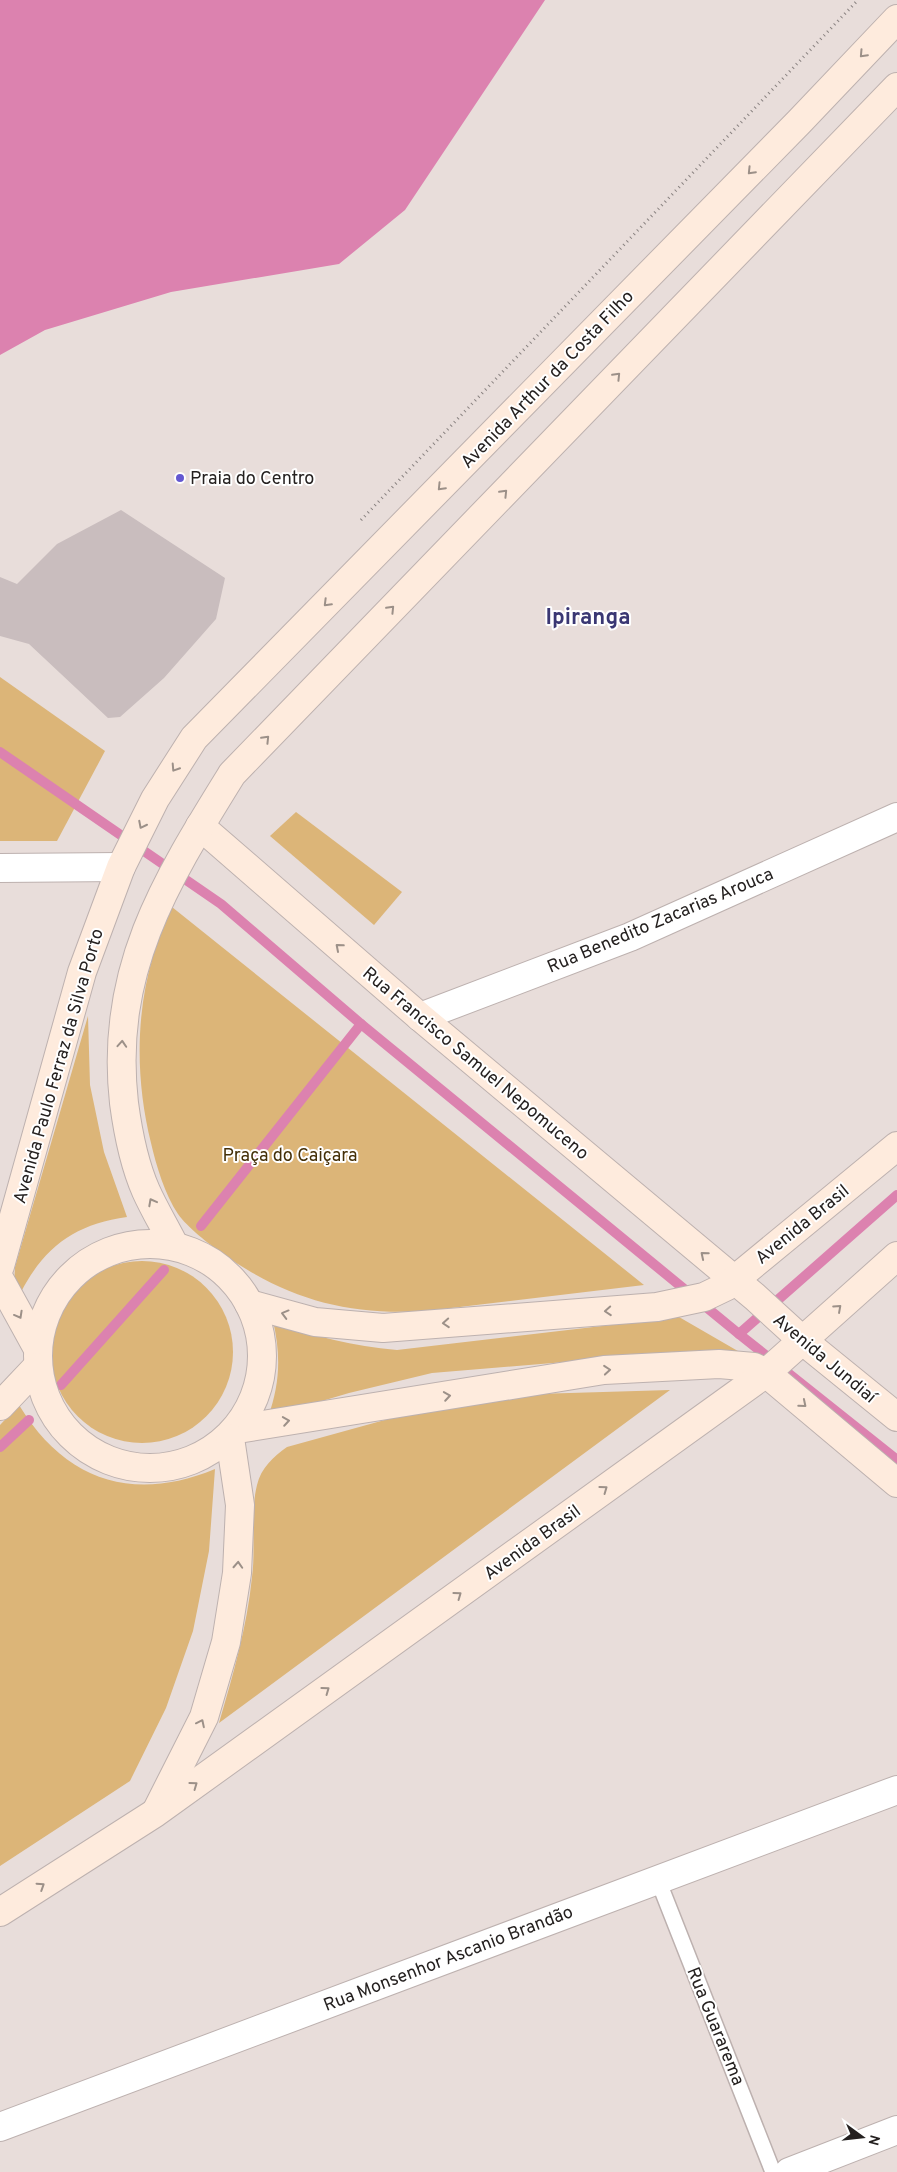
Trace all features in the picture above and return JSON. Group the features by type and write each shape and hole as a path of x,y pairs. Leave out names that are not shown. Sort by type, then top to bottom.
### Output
{"main road":[{"name":"Avenida Arthur da Costa Filho","path":"155,799 194,738 799,122 897,19"},
{"path":"174,1245 146,1190 127,1131 120,1069 124,1007 139,946 164,890 232,774 897,87"},
{"name":"Avenida Paulo Ferraz da Silva Porto","path":"0,1266 82,972 125,859 155,799"},
{"name":"Rua Francisco Samuel Nepomuceno","path":"195,835 420,1016 755,1297"},
{"name":"Avenida Brasil","path":"249,1304 315,1322 383,1328 657,1308 704,1297 735,1280 897,1146"},
{"path":"0,1280 37,1358 47,1403 67,1434 97,1457 133,1468 170,1467 212,1454 234,1433 253,1403 260,1375 260,1338 249,1304 230,1277 204,1257 174,1245 138,1243 104,1253 74,1271 52,1299 39,1332 37,1358 0,1406"},
{"name":"Avenida Brasil","path":"155,1813 784,1351 897,1256"},
{"name":"Avenida Jundiaí","path":"755,1297 784,1351 897,1483"},
{"path":"234,1433 604,1370 719,1364 754,1367 784,1351"},
{"name":"Avenida Jundiaí","path":"784,1351 897,1417"},
{"path":"0,1912 155,1813 204,1717 226,1642 237,1573 240,1505 234,1433"}],"street":[{"name":"Rua Benedito Zacarias Arouca","path":"420,1016 630,936 897,817"},
{"path":"0,868 125,859"},
{"name":"Rua Monsenhor Ascanio Brandão","path":"0,2127 897,1790"},
{"path":"789,2172 897,2130"}],"lane":[{"name":"Rua Guararema","path":"658,1880 773,2172"}],"path":[{"path":"356,526 858,0"}],"green space":[{"path":"0,677 105,751 57,841 0,841"},
{"path":"296,812 402,892 374,925 270,836"},
{"name":"Praça do Caiçara","path":"172,907 644,1285 426,1311 370,1311 319,1301 271,1283 247,1270 205,1240 178,1214 165,1189 153,1152 142,1097 140,1050 143,1002 153,956"},
{"path":"88,1016 90,1085 104,1152 127,1217 92,1225 64,1240 41,1262 21,1292 14,1285 15,1267"},
{"path":"142,1261 160,1263 177,1268 200,1282 212,1294 226,1317 231,1334 233,1352 231,1370 226,1387 212,1410 200,1422 177,1436 160,1441 142,1443 124,1441 107,1436 84,1422 72,1410 58,1387 53,1370 51,1352 53,1334 58,1317 72,1294 84,1282 107,1268 124,1263"},
{"path":"679,1317 743,1354 696,1351 432,1373 349,1393 268,1417 275,1393 278,1369 276,1334 273,1321 334,1340 397,1350"},
{"path":"670,1390 219,1723 239,1651 250,1596 253,1566 254,1507 257,1485 261,1473 268,1463 287,1447 410,1413 536,1394"},
{"path":"19,1405 37,1431 58,1452 80,1468 104,1478 129,1484 156,1484 185,1479 215,1469 209,1551 193,1631 166,1708 130,1781 0,1866 0,1425"}],"shaded area":[{"path":"0,0 545,0 405,210 339,264 171,292 45,330 0,355"}],"building":[{"path":"121,510 225,578 216,619 164,678 120,717 108,718 29,644 0,636 0,577 17,584 57,544"}],"waterway":[{"path":"0,752 221,904 361,1024 739,1334 897,1460"},
{"path":"201,1226 361,1024"},
{"path":"739,1334 897,1195"},
{"path":"61,1385 164,1270"},
{"path":"0,1447 29,1420"}],"place":[{"name":"Praia do Centro","path":"180,478"}],"district":[{"name":"Ipiranga","path":"588,616"}]}
